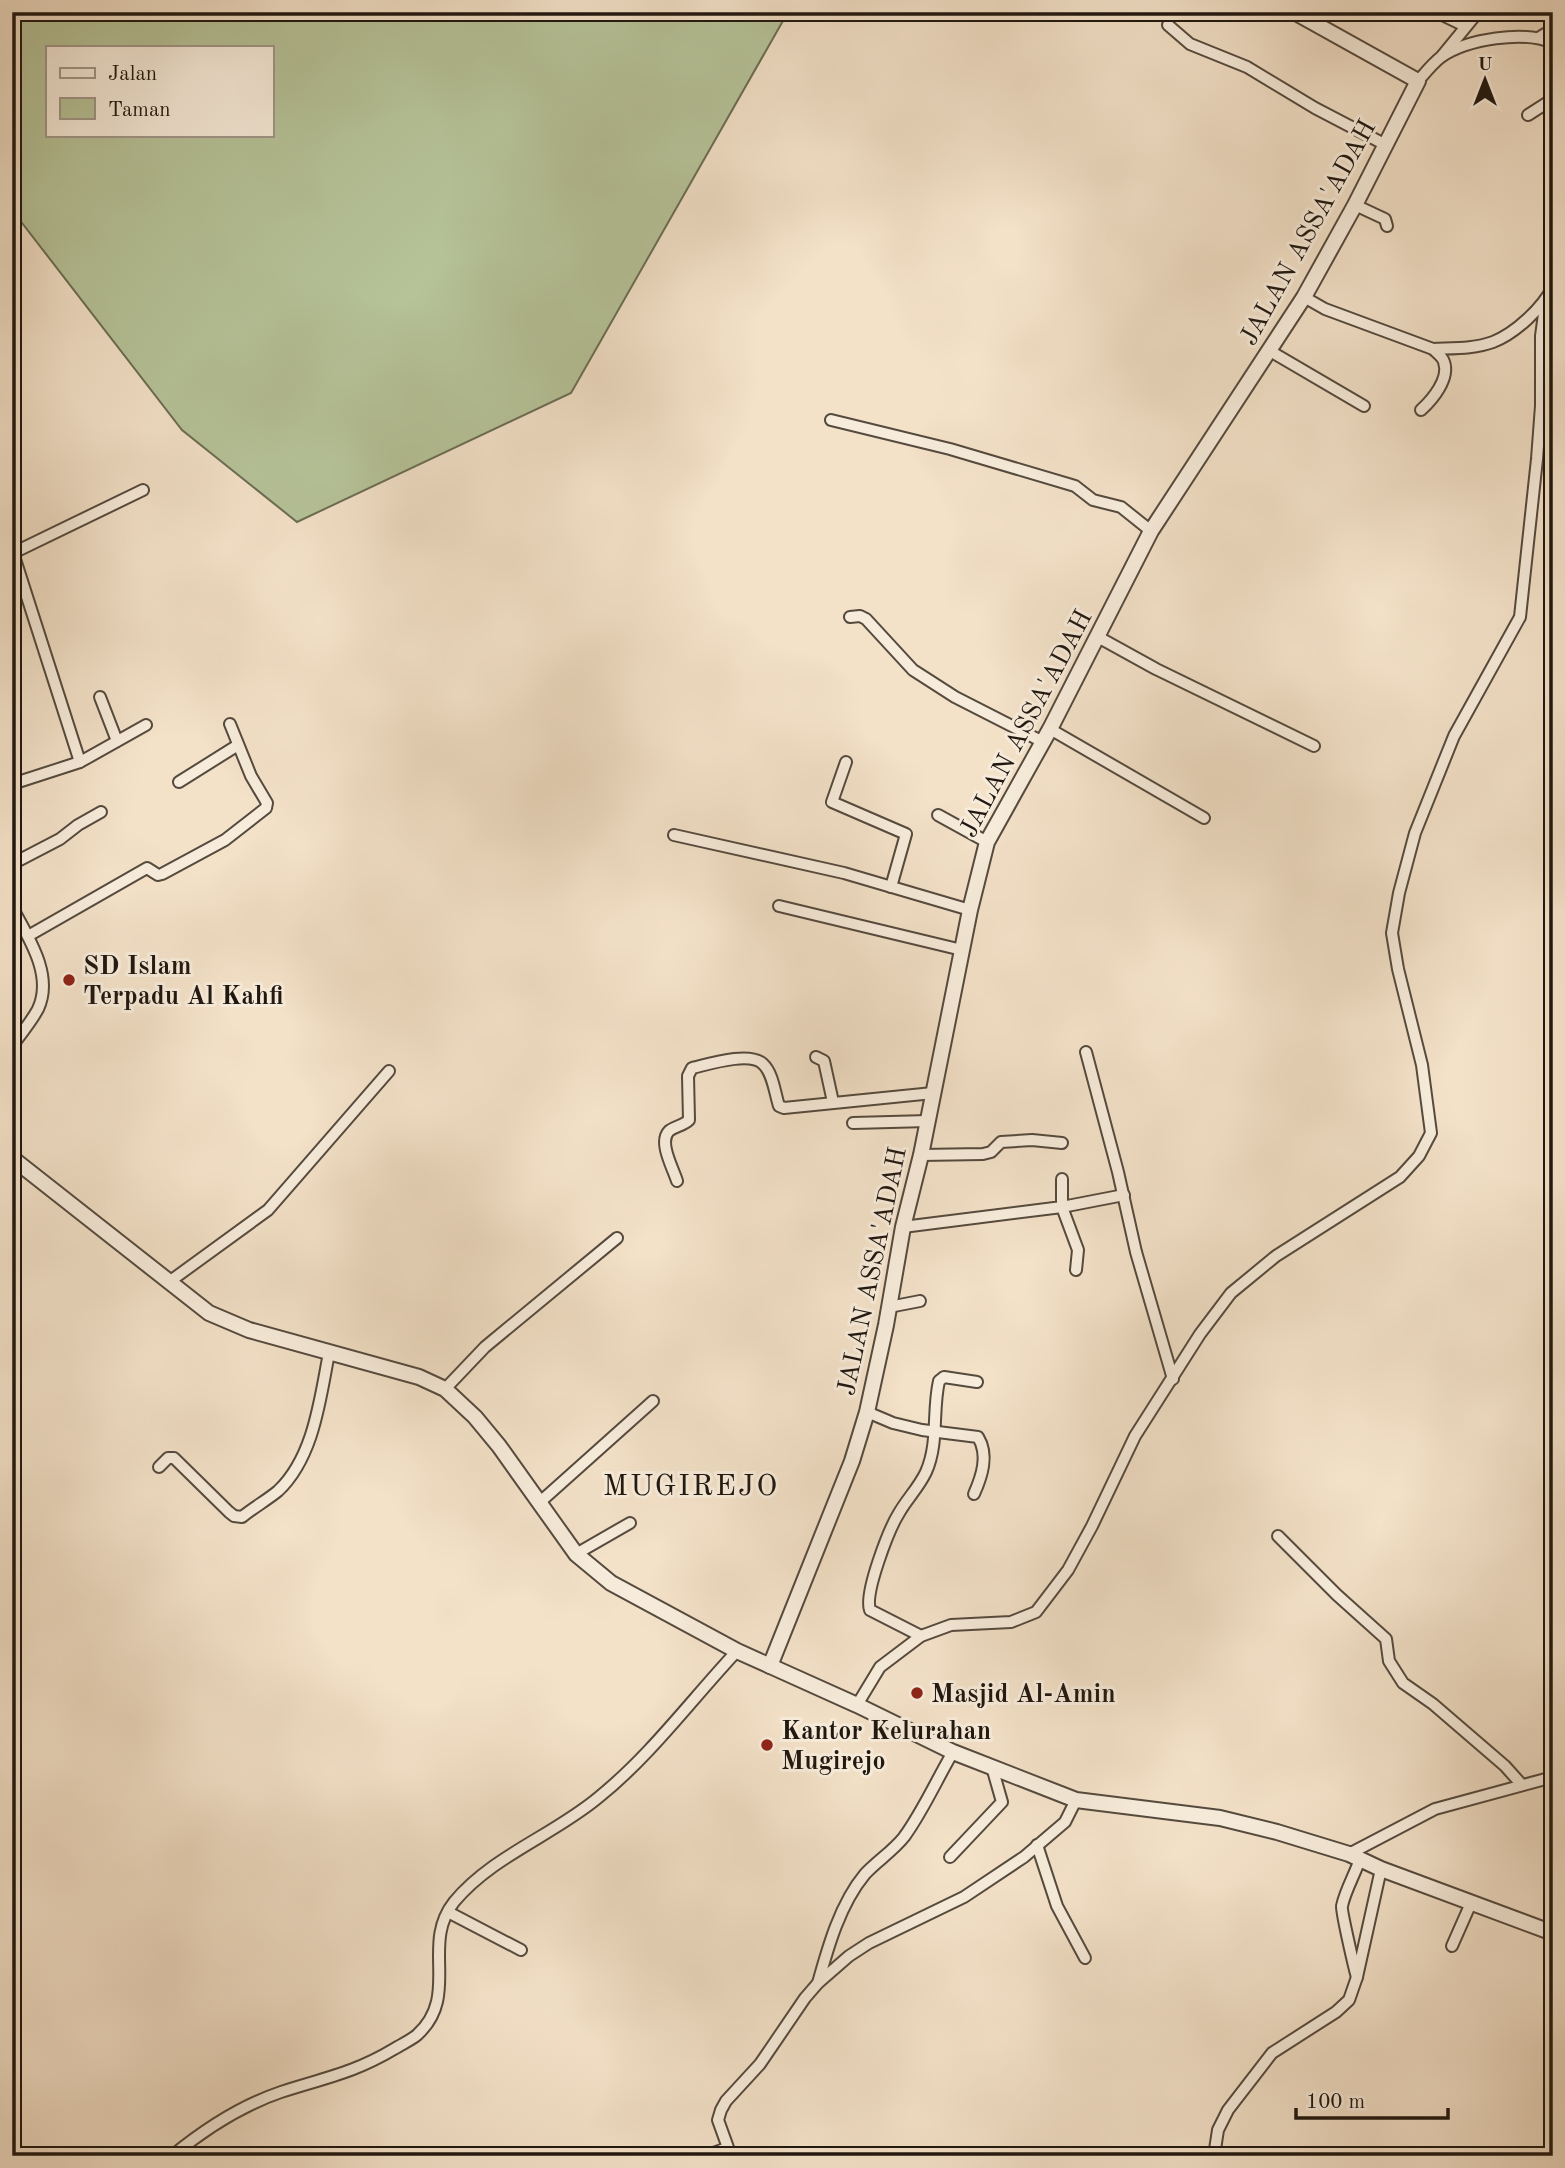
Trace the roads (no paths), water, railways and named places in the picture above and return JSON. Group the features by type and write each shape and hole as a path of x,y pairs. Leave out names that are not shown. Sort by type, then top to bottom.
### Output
{"street":[{"path":"1294,12 1418,81 1478,12"},
{"path":"1436,12 1465,26"},
{"path":"1168,25 1190,44 1247,67 1326,114 1384,144"},
{"path":"1540,37 1553,29"},
{"path":"1441,57 1486,39 1540,37 1553,43"},
{"name":"JALAN ASSA'ADAH","path":"770,1667 852,1461 867,1412 903,1227 921,1155 970,909 987,842 1047,735 1152,531 1304,297 1355,205 1418,81"},
{"path":"1528,115 1553,99"},
{"path":"1355,205 1385,219 1387,226"},
{"path":"1433,349 1459,348 1494,341 1515,328 1546,299 1553,287"},
{"path":"1304,297 1325,309 1433,349 1444,359 1446,369 1432,399 1421,410"},
{"path":"857,1705 880,1667 921,1636 951,1625 1011,1622 1036,1612 1068,1570 1092,1527 1135,1436 1200,1334 1231,1293 1276,1256 1400,1177 1419,1156 1431,1133 1422,1065 1392,933 1399,893 1415,833 1454,736 1520,617 1541,406 1541,336 1546,299"},
{"path":"1270,351 1364,406"},
{"path":"1541,406 1553,410"},
{"path":"831,420 950,449 1075,486 1093,500 1121,507 1152,531"},
{"path":"80,762 13,552 143,490"},
{"path":"850,617 860,616 866,619 914,670 955,697 1047,735 1204,818"},
{"path":"1098,638 1314,746"},
{"path":"100,697 117,741"},
{"path":"27,936 147,868 160,875 225,839 266,808 267,803 251,776 230,724"},
{"path":"12,784 80,762 146,725"},
{"path":"179,782 238,745"},
{"path":"846,762 832,802 906,834 891,887"},
{"path":"12,864 60,839 78,825 101,813"},
{"path":"938,815 987,842"},
{"path":"674,835 844,873 970,909"},
{"path":"779,906 962,950"},
{"path":"12,907 43,974 44,985 37,1011 12,1045"},
{"path":"1086,1052 1124,1195 1136,1252 1173,1379"},
{"path":"816,1057 824,1061 833,1102"},
{"path":"677,1181 665,1147 666,1136 670,1130 686,1124 689,1120 688,1076 692,1068 724,1060 756,1060 768,1070 779,1106 794,1108 933,1093"},
{"path":"169,1282 268,1210 389,1072"},
{"path":"853,1123 928,1121"},
{"path":"921,1155 984,1154 991,1152 1001,1142 1032,1140 1062,1143"},
{"path":"12,1158 209,1313 224,1321 419,1377 445,1388 475,1417 499,1446 576,1554 611,1583 737,1651 953,1752 1076,1800 1220,1818 1355,1857 1553,1933"},
{"path":"1062,1179 1062,1207 1078,1250 1076,1270"},
{"path":"903,1227 1062,1207 1124,1195"},
{"path":"445,1388 485,1347 617,1238"},
{"path":"889,1307 920,1301"},
{"path":"159,1468 168,1458 174,1458 229,1512 242,1517 278,1490 293,1473 303,1455 313,1426 330,1353"},
{"path":"921,1636 870,1610 868,1604 890,1530 926,1472 933,1450 939,1381 944,1377 977,1382"},
{"path":"539,1503 653,1401"},
{"path":"867,1412 893,1423 935,1432 974,1436 981,1442 984,1461 982,1478 974,1494"},
{"path":"576,1554 630,1523"},
{"path":"1278,1536 1386,1639 1388,1661 1404,1683 1506,1766 1522,1785"},
{"path":"173,2156 203,2131 246,2106 365,2066 417,2035 432,2016 440,1996 440,1931 448,1912 477,1879 596,1800 622,1778 737,1651"},
{"path":"818,1983 829,1945 852,1892 866,1872 882,1861 904,1837 953,1752"},
{"path":"950,1857 1002,1802 992,1767"},
{"path":"1357,1977 1342,1910 1355,1857 1435,1809 1553,1777"},
{"path":"705,2156 729,2152 718,2120 721,2110 760,2064 818,1983 849,1956 869,1943 964,1897 1065,1822 1076,1800"},
{"path":"1037,1845 1058,1906 1085,1958"},
{"path":"1214,2156 1218,2130 1228,2110 1272,2053 1336,2012 1349,2000 1357,1977 1381,1869"},
{"path":"1452,1946 1471,1902"},
{"path":"448,1912 521,1950"}],"place":[{"name":"SD Islam Terpadu Al Kahfi","path":"69,980"},
{"name":"Masjid Al-Amin","path":"917,1693"},
{"name":"Kantor Kelurahan Mugirejo","path":"767,1745"}],"district":[{"name":"MUGIREJO","path":"691,1485"}]}
